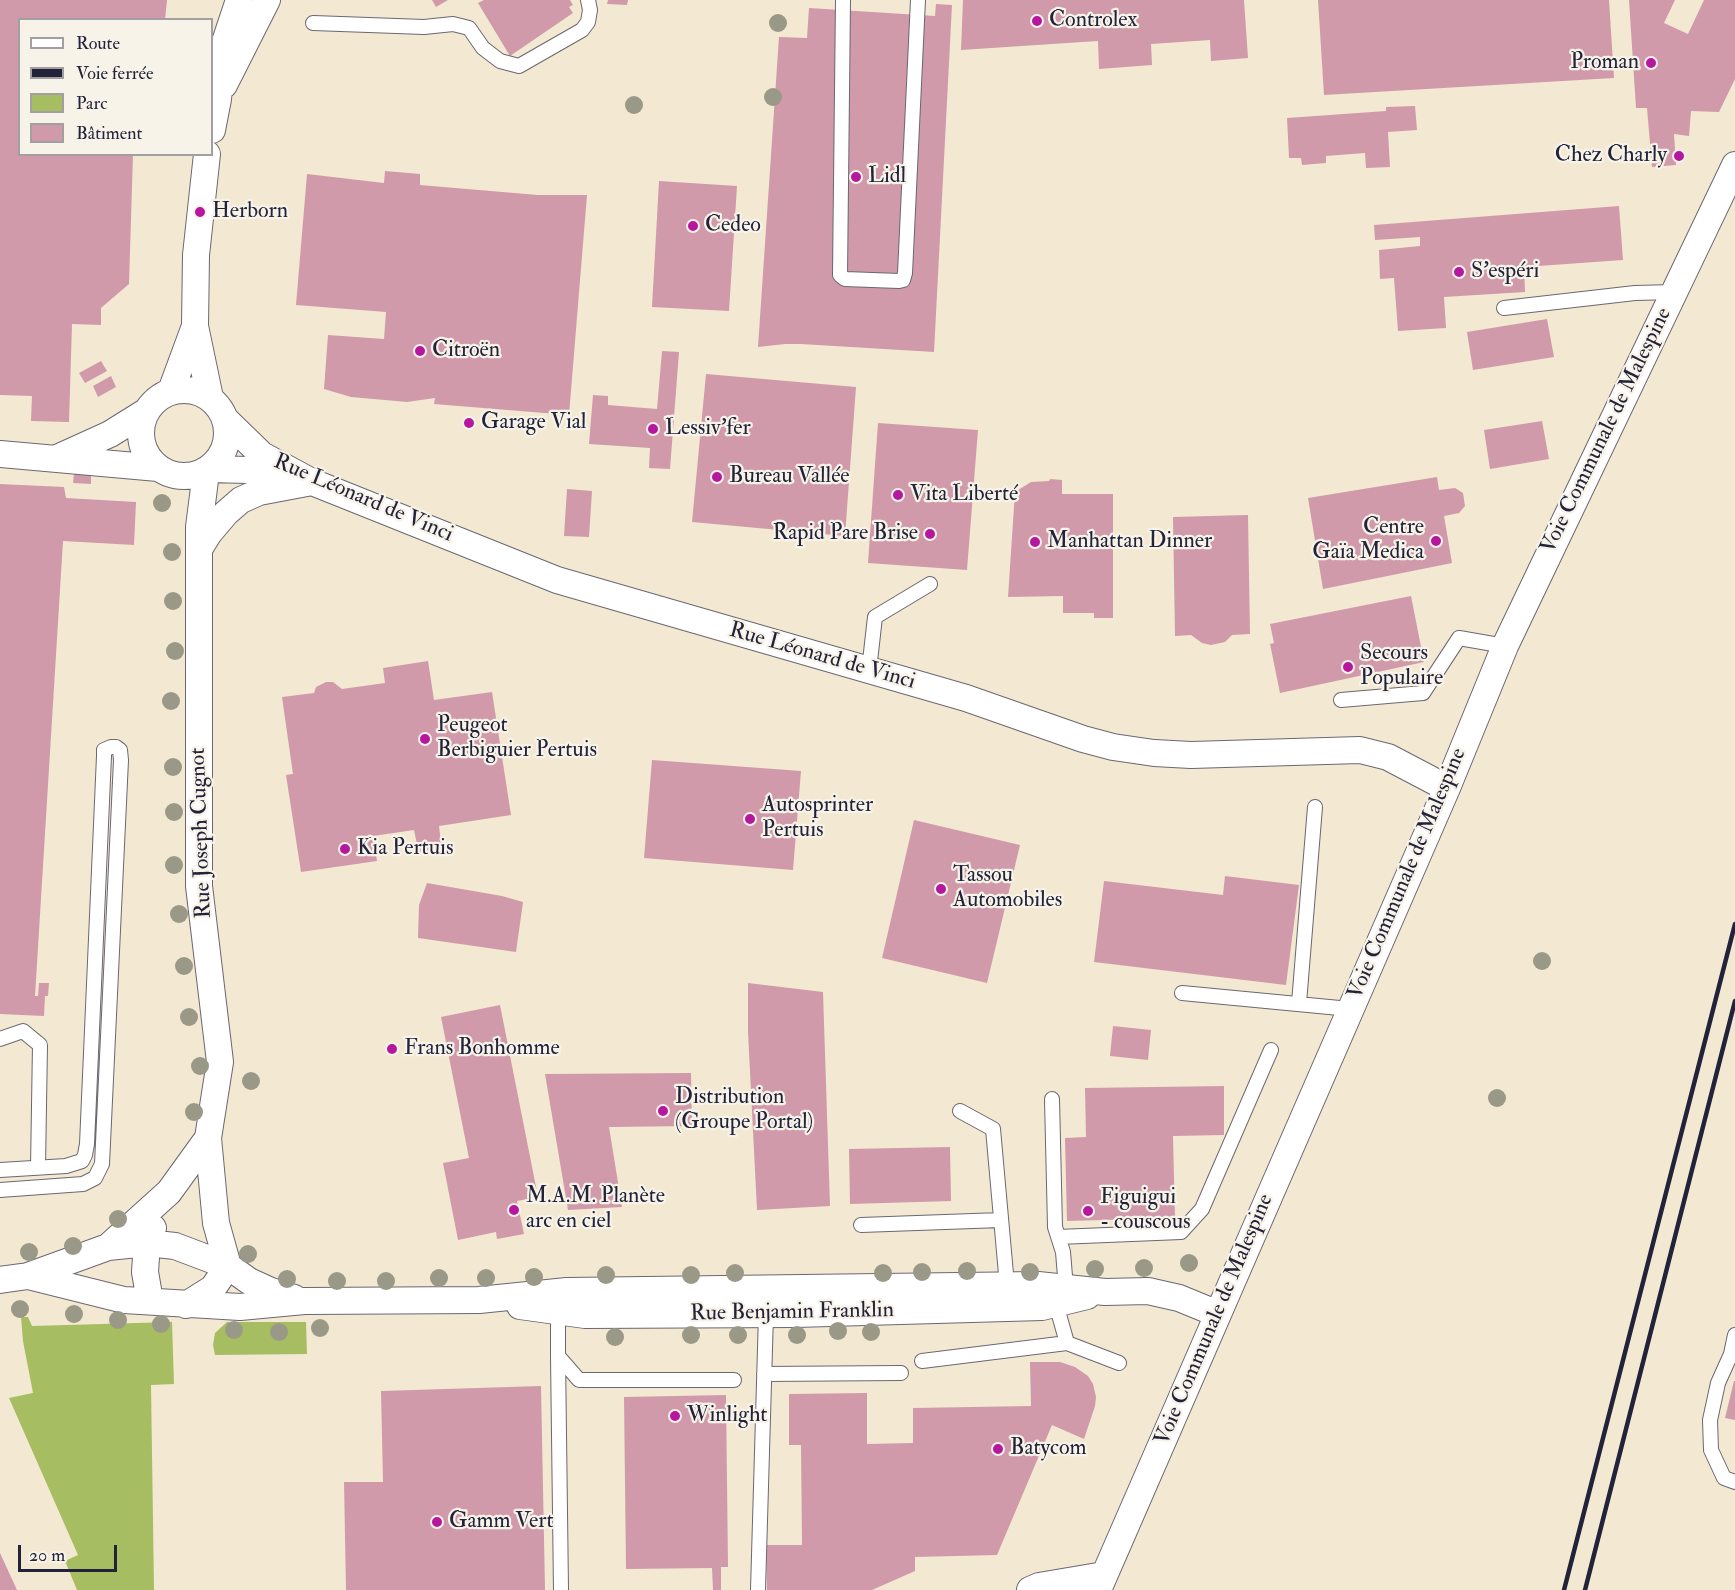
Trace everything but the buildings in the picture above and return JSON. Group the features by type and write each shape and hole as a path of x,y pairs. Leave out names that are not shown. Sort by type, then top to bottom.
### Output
{"street":[{"path":"213,125 223,48 239,0"},
{"path":"218,99 267,0"},
{"path":"207,156 196,255 195,326 210,398"},
{"name":"Voie Communale de Malespine","path":"1101,1583 1447,788 1504,646 1735,165"},
{"path":"171,391 195,326"},
{"path":"0,454 56,458 192,477 208,470 222,456 228,438 226,420 220,408 210,398 191,390 171,391 156,399 142,423 140,435 148,459 168,472"},
{"path":"56,458 110,434 147,411"},
{"name":"Rue Léonard de Vinci","path":"226,420 262,455 312,482 557,580 966,698 1113,747 1154,753 1213,756 1360,750 1388,758 1447,788"},
{"path":"208,470 248,470 312,482"},
{"name":"Rue Joseph Cugnot","path":"208,470 199,538 199,886 220,1062 208,1138 216,1223 228,1266"},
{"name":"Rue Joseph Cugnot","path":"168,472 199,538"},
{"path":"199,538 209,533 241,500 259,492 312,482"},
{"name":"Rue Joseph Cugnot","path":"108,1247 169,1192 208,1138"},
{"name":"Rue Joseph Cugnot","path":"150,1300 145,1272 147,1243 169,1192"},
{"path":"0,1280 28,1276 108,1247 147,1243 175,1246 228,1266 249,1281 271,1291 304,1301"},
{"path":"186,1305 213,1288 228,1266"},
{"path":"28,1276 124,1300 240,1307 304,1301"},
{"name":"Rue Benjamin Franklin","path":"304,1301 479,1300 567,1291 1007,1285 1038,1285 1061,1296"},
{"name":"Rue Benjamin Franklin","path":"479,1300 585,1315 766,1314 1042,1307 1061,1296 1148,1291 1179,1298 1218,1314"},
{"path":"1030,1590 1039,1586 1101,1583"}],"lane":[{"path":"313,23 424,27 453,24 469,28 483,48 500,61 519,66 582,30 588,22 590,10 588,0"},
{"path":"843,0 840,275 844,279 899,281 903,280 905,273 918,0"},
{"path":"1504,308 1635,293 1674,292"},
{"path":"869,670 875,617 930,584"},
{"path":"1341,700 1423,693 1459,638 1504,646"},
{"path":"0,1170 66,1166 82,1161 87,1144 104,756 105,750 116,747 120,750 121,760 102,1164 95,1178 83,1184 0,1190"},
{"path":"1299,1003 1315,807"},
{"path":"1182,993 1350,1009"},
{"path":"0,1039 23,1031 39,1045 38,1167"},
{"path":"1058,1237 1181,1232 1202,1209 1270,1050"},
{"path":"1052,1099 1056,1227 1063,1252 1061,1296 1067,1343"},
{"path":"960,1111 993,1129 1007,1285"},
{"path":"861,1225 1001,1220"},
{"path":"558,1311 561,1590"},
{"path":"758,1590 766,1314"},
{"path":"1735,1335 1731,1354 1718,1383 1710,1420 1711,1450 1724,1478 1735,1482"},
{"path":"922,1361 1067,1343 1119,1363"},
{"path":"558,1356 579,1380 734,1380"},
{"path":"764,1374 901,1373"}],"green space":[{"path":"21,1317 28,1317 32,1326 172,1322 174,1384 151,1385 154,1590 77,1590 65,1561 78,1555 9,1398 33,1393"},
{"path":"227,1322 306,1322 307,1354 215,1355 213,1345 215,1333"}],"railway":[{"path":"1564,1590 1735,924"},
{"path":"1585,1590 1735,1001"}],"place":[{"name":"Controlex","path":"1037,21"},
{"name":"Proman","path":"1651,63"},
{"name":"Chez Charly","path":"1679,156"},
{"name":"Lidl","path":"856,177"},
{"name":"Herborn","path":"200,212"},
{"name":"Cedeo","path":"693,226"},
{"name":"S'espéri","path":"1459,272"},
{"name":"Citroën","path":"420,351"},
{"name":"Garage Vial","path":"469,423"},
{"name":"Lessiv'fer","path":"653,429"},
{"name":"Bureau Vallée","path":"717,477"},
{"name":"Vita Liberté","path":"898,495"},
{"name":"Rapid Pare Brise","path":"930,534"},
{"name":"Centre Gaïa Medica","path":"1436,541"},
{"name":"Manhattan Dinner","path":"1035,542"},
{"name":"Secours Populaire","path":"1348,667"},
{"name":"Peugeot Berbiguier Pertuis","path":"425,739"},
{"name":"Autosprinter Pertuis","path":"750,819"},
{"name":"Kia Pertuis","path":"345,849"},
{"name":"Tassou Automobiles","path":"941,889"},
{"name":"Frans Bonhomme","path":"392,1049"},
{"name":"Distribution (Groupe Portal)","path":"663,1111"},
{"name":"M.A.M. Planète arc en ciel","path":"514,1210"},
{"name":"Figuigui - couscous","path":"1088,1211"},
{"name":"Winlight","path":"675,1416"},
{"name":"Batycom","path":"998,1449"},
{"name":"Gamm Vert","path":"437,1522"}]}
